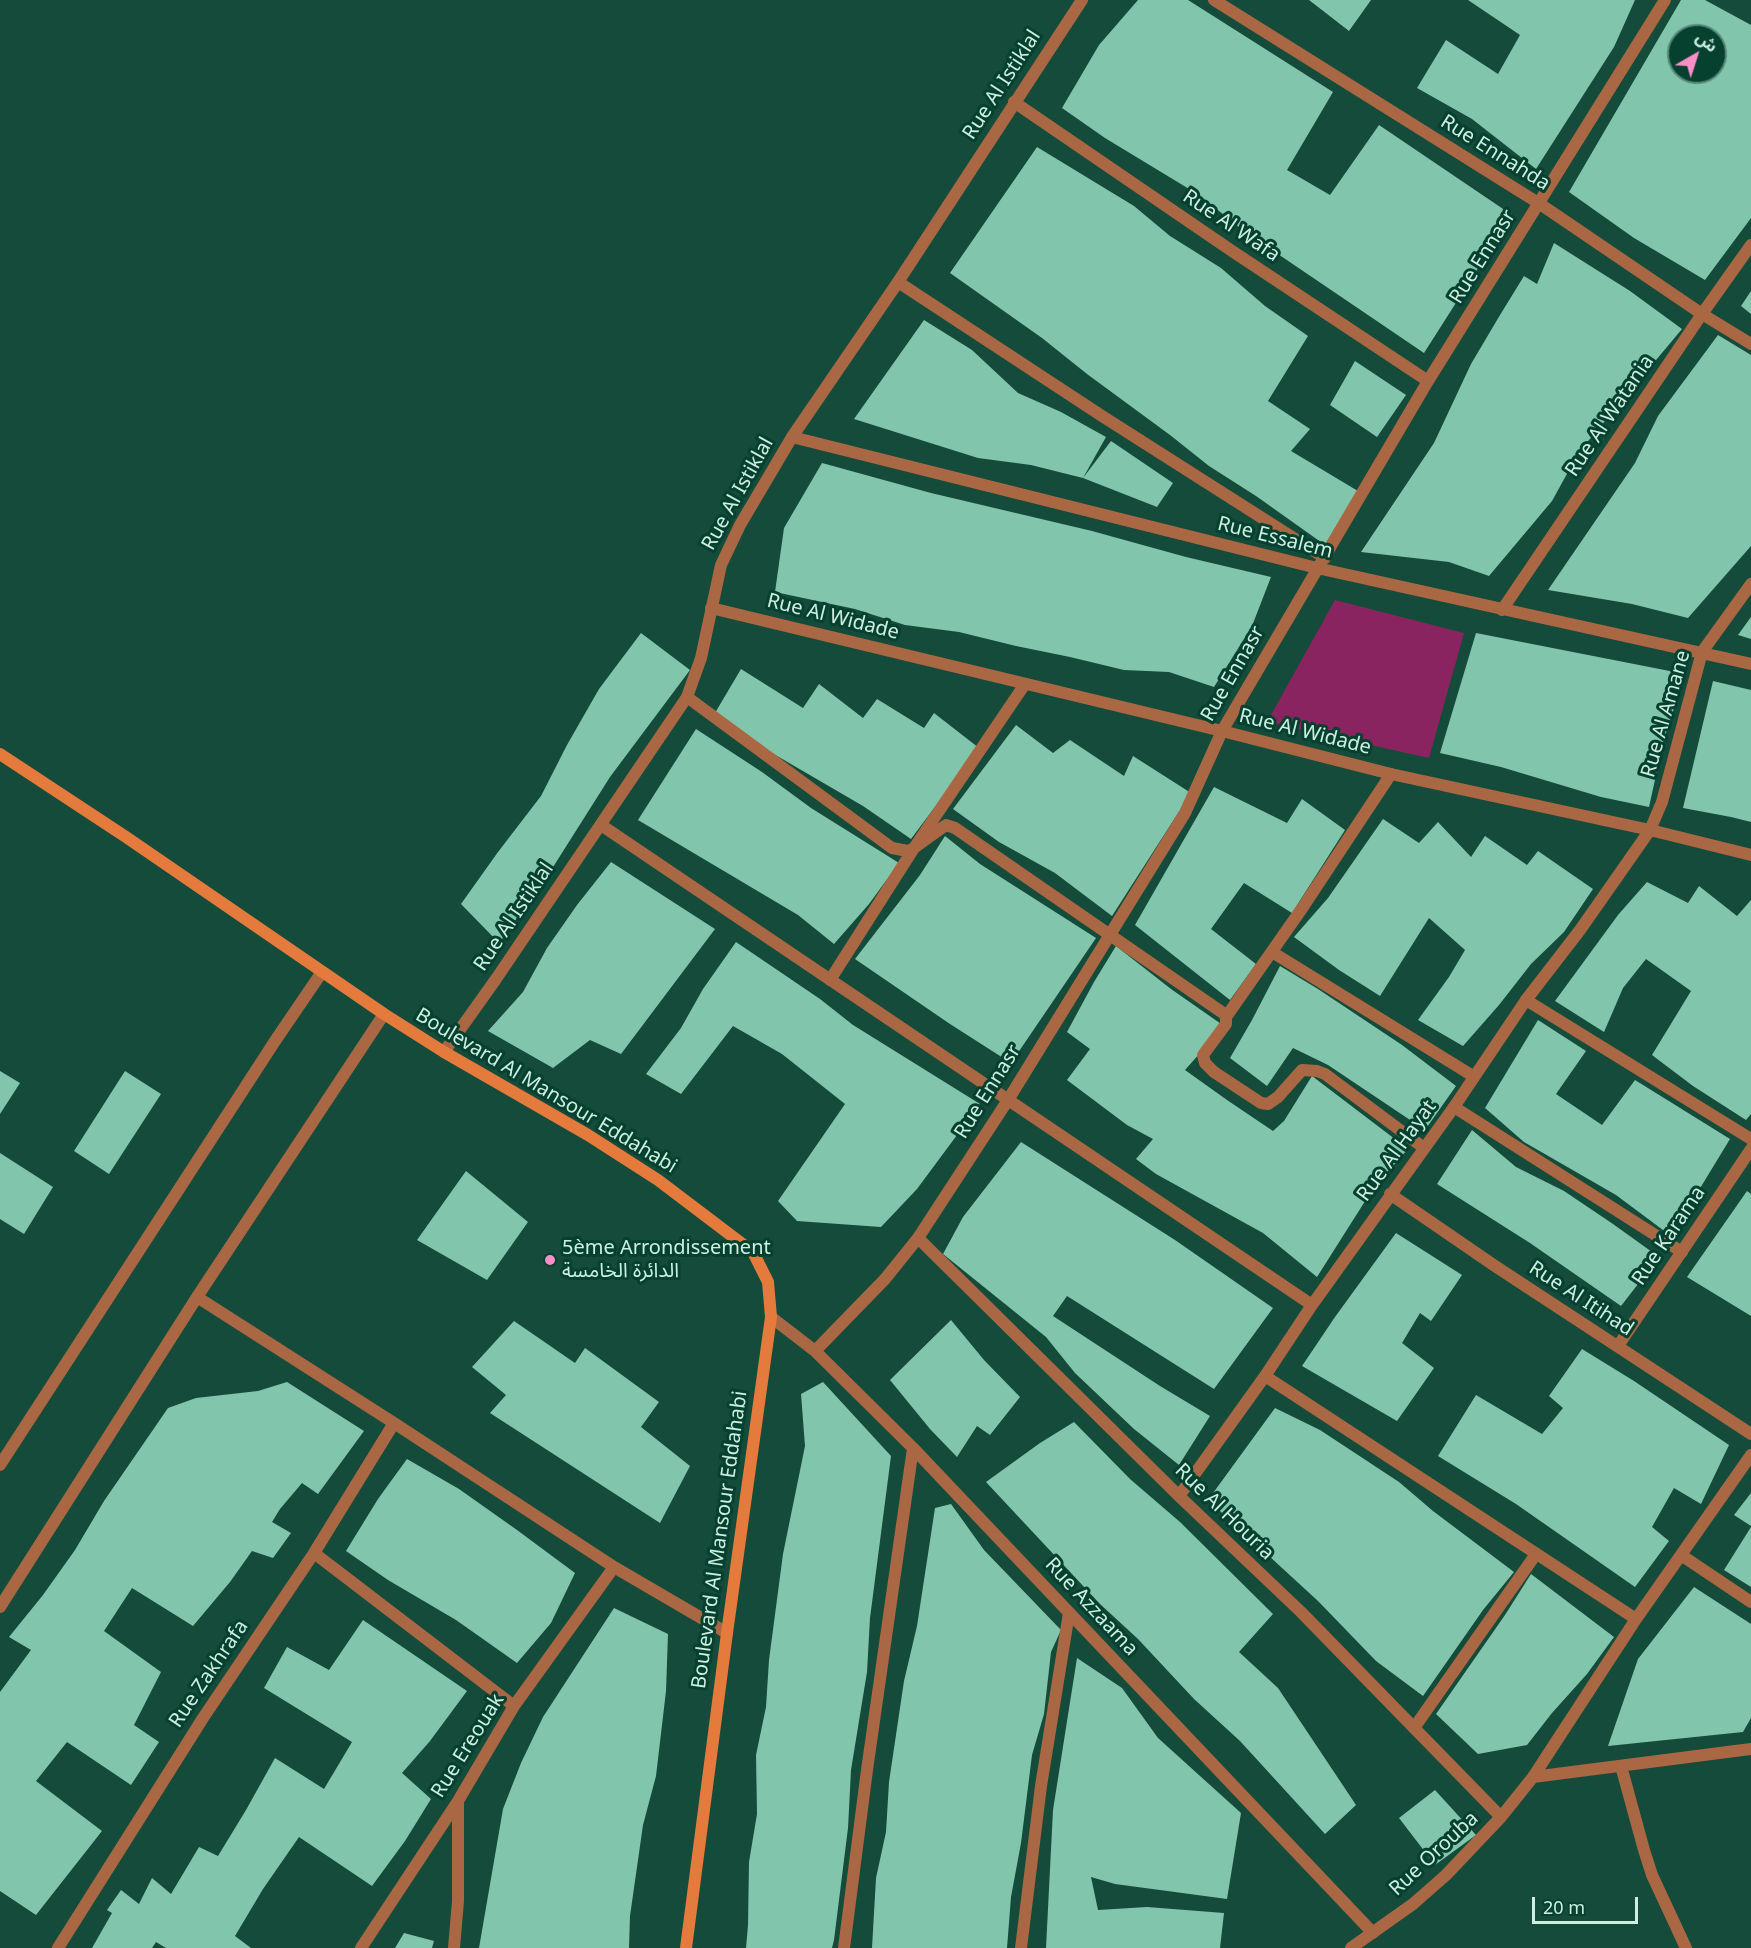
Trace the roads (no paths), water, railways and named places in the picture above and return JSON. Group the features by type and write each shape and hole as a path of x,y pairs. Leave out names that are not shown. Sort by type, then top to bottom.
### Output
{"main road":[{"name":"Boulevard Al Mansour Eddahabi","path":"0,754 384,1014 444,1052 588,1135 658,1180 753,1252 768,1282 771,1317 686,1948"}],"street":[{"name":"Rue Al Istiklal","path":"444,1052 687,698 701,658 721,565 740,525 792,437 898,282 1082,0"},
{"name":"Rue Ennahda","path":"1214,0 1540,204 1702,314 1751,344"},
{"name":"Rue Ennasr","path":"815,1351 885,1279 918,1238 1008,1100 1185,813 1222,731 1428,381 1665,0"},
{"name":"Rue Al Wafa","path":"1014,102 1232,252 1428,381"},
{"name":"Rue Al Watania","path":"1502,610 1751,244"},
{"path":"898,282 1325,558"},
{"name":"Rue Essalem","path":"792,437 1317,568 1751,664"},
{"name":"Rue Al Amane","path":"1650,831 1662,802 1702,652 1751,584"},
{"name":"Rue Al Widade","path":"711,608 1391,774 1751,855"},
{"path":"830,980 914,848 1025,684"},
{"path":"687,698 892,848 908,851 946,825 955,828 1226,1017"},
{"path":"1391,774 1226,1017 1226,1024 1203,1054 1205,1063 1214,1072 1261,1103 1268,1104 1278,1097 1302,1070 1325,1074 1424,1148"},
{"path":"601,825 1312,1305"},
{"name":"Rue Al Hayat","path":"1179,1496 1390,1194 1454,1107 1526,1000 1580,930 1650,831"},
{"path":"1272,952 1473,1076"},
{"path":"0,1465 322,972"},
{"path":"1526,1000 1751,1139"},
{"path":"0,1607 197,1297 384,1014"},
{"path":"1454,1107 1682,1252"},
{"name":"Rue Karama","path":"1617,1346 1751,1149"},
{"name":"Rue Al Itihad","path":"1390,1194 1495,1266 1751,1434"},
{"name":"Rue Al Houria","path":"918,1238 1179,1496 1301,1612 1501,1817"},
{"path":"197,1297 614,1567 727,1633"},
{"name":"Rue Azzaama","path":"771,1317 815,1351 914,1448 1373,1933"},
{"path":"1265,1376 1636,1619"},
{"name":"Rue Zakhrafa","path":"58,1948 203,1718 314,1553 394,1423"},
{"path":"844,1948 867,1770 914,1448"},
{"name":"Rue Orouba","path":"1352,1948 1413,1904 1446,1875 1501,1817 1533,1777 1636,1619 1751,1455"},
{"path":"314,1553 514,1706"},
{"path":"1414,1728 1536,1554"},
{"path":"1681,1555 1751,1602"},
{"name":"Rue Ereouak","path":"361,1948 458,1801 514,1706 614,1567"},
{"path":"1021,1948 1041,1786 1070,1613"},
{"path":"1533,1777 1751,1749"},
{"path":"1621,1766 1649,1867 1686,1948"},
{"path":"454,1948 458,1901 458,1801"}],"place":[{"name":"5ème Arrondissement الدائرة الخامسة","path":"550,1260"}]}
